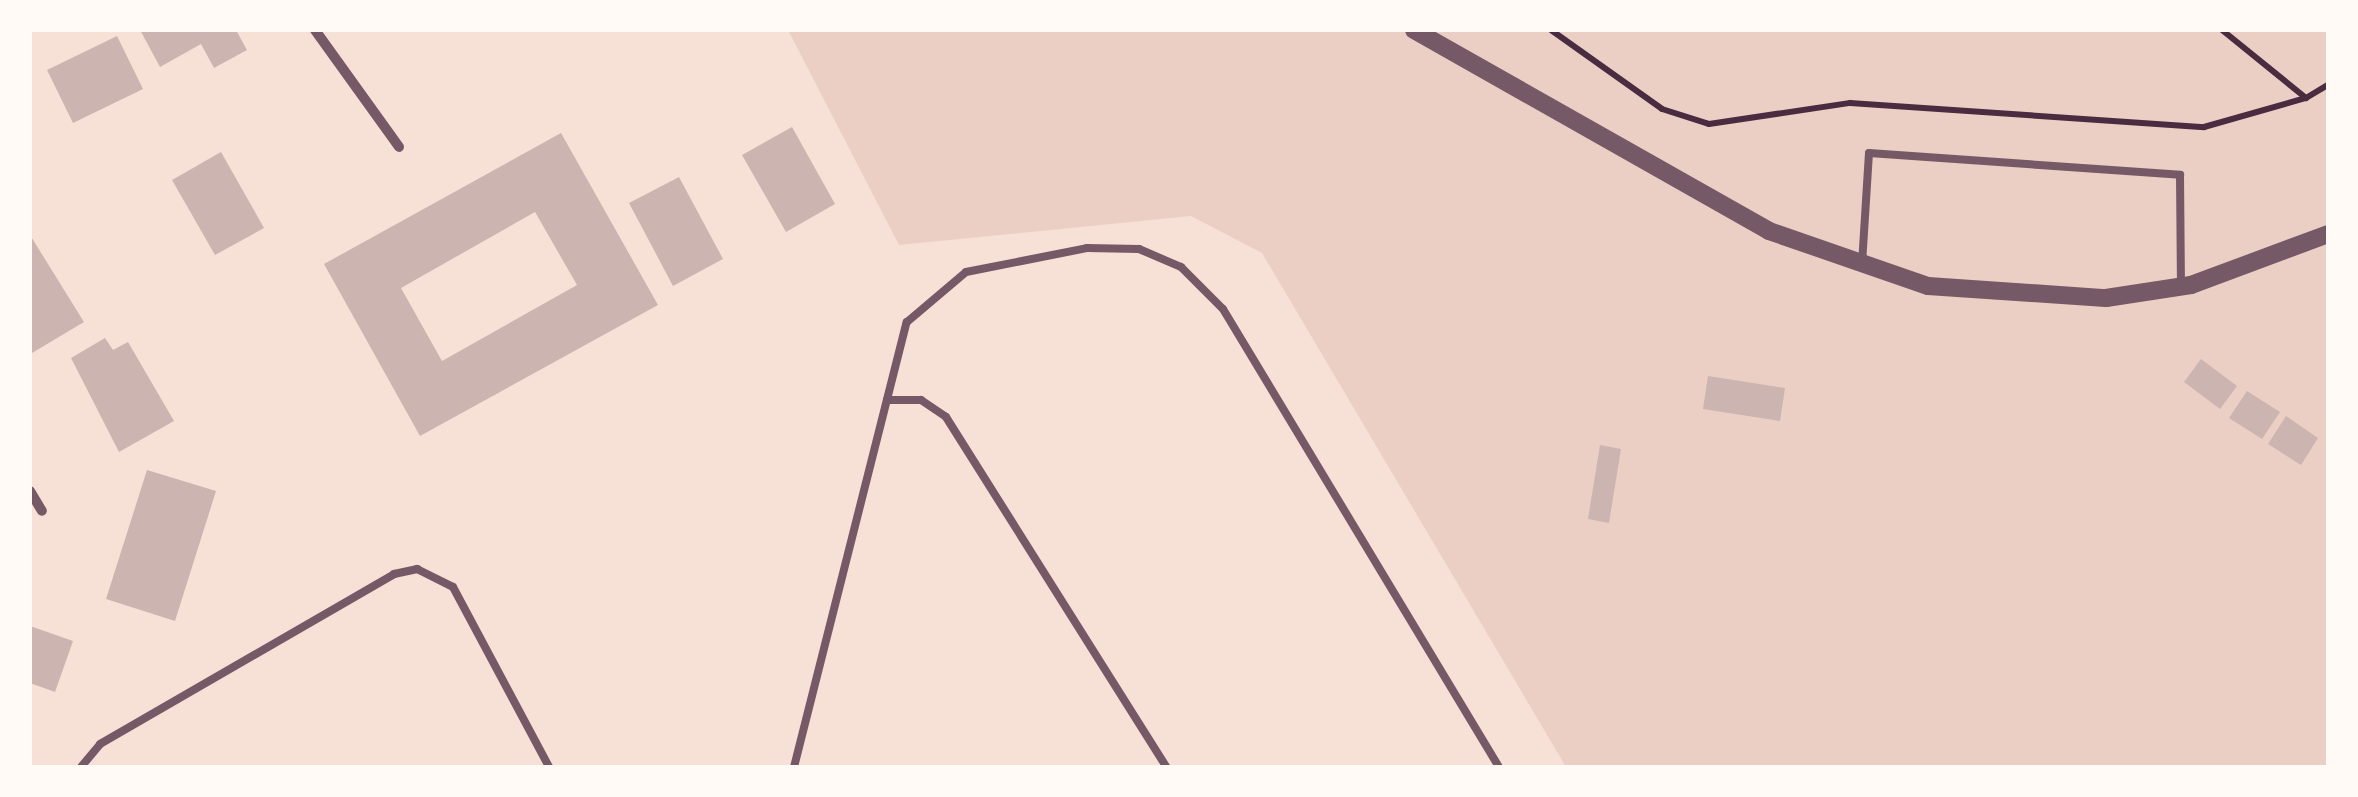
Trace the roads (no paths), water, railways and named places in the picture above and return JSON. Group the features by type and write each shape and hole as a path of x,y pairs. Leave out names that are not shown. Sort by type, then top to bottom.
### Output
{"street":[{"path":"316,30 399,147"},
{"path":"1414,30 1695,193 1862,268 2033,300 2181,287 2328,234"},
{"path":"30,492 42,511"}],"lane":[{"path":"1862,268 1869,153 2180,175 2181,287"},
{"path":"794,767 887,400 917,304 966,272 1087,248 1140,249 1182,267 1223,309 1499,767"},
{"path":"887,400 921,400 946,417 1166,767"},
{"path":"81,767 100,744 394,574 417,569 452,587 549,767"}]}
